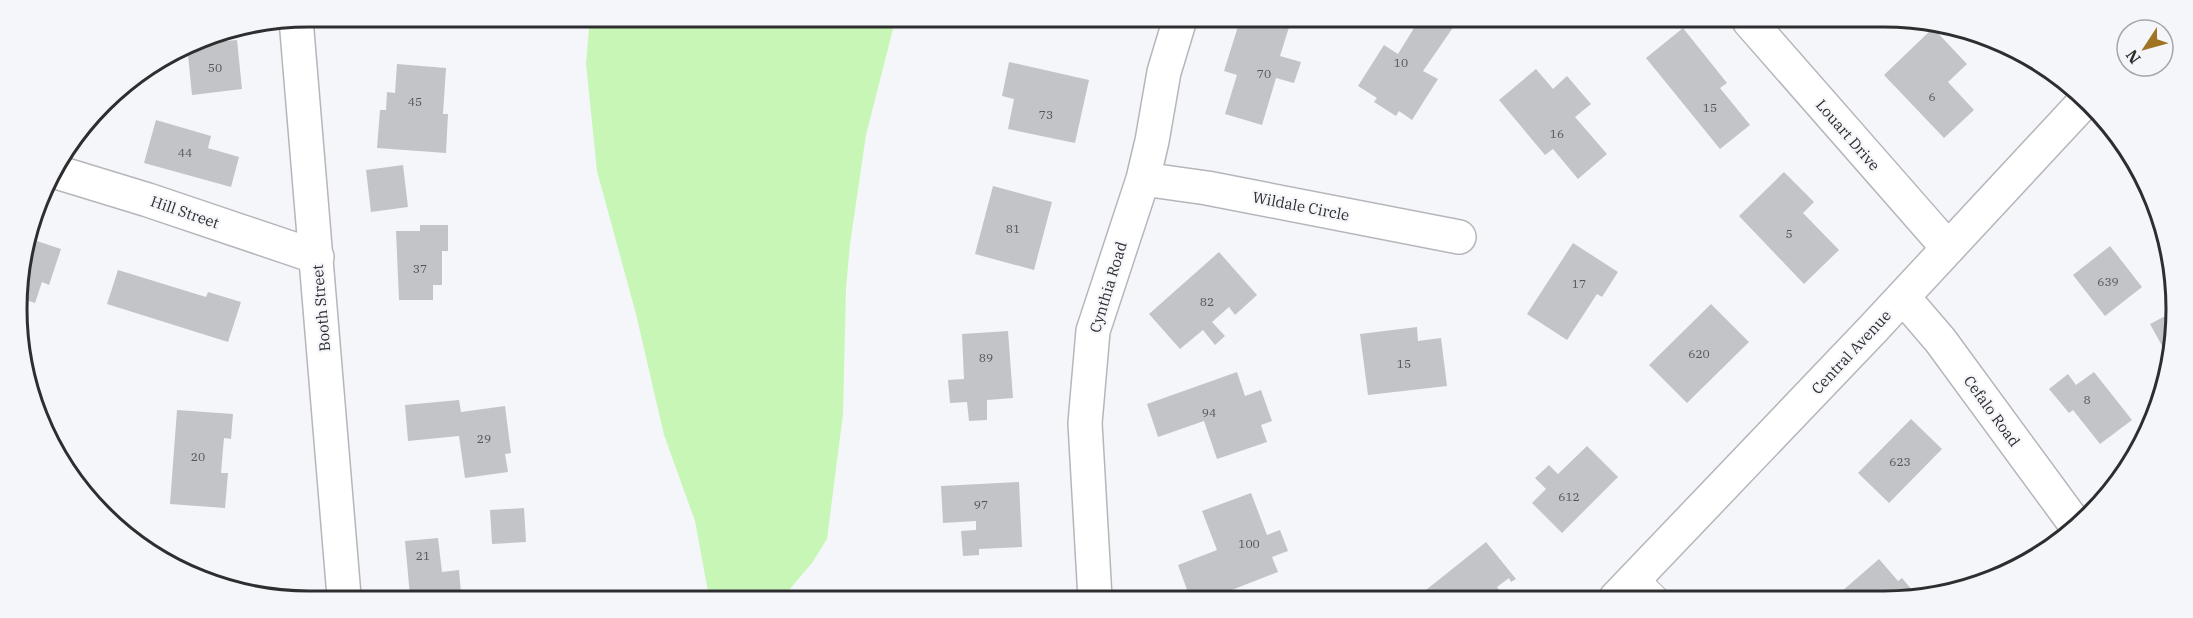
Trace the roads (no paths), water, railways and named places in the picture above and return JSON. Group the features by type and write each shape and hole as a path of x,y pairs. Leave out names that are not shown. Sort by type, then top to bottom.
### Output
{"street":[{"name":"Cynthia Road","path":"1095,591 1085,423 1093,331 1143,179 1164,72 1178,27"},
{"name":"Louart Drive","path":"1754,27 1948,248"},
{"name":"Booth Street","path":"297,28 344,591"},
{"name":"Central Avenue","path":"1638,591 1903,297 2080,107"},
{"name":"Hill Street","path":"62,174 317,257"},
{"name":"Wildale Circle","path":"1143,179 1207,188 1459,237"},
{"name":"Cefalo Road","path":"1903,297 1940,340 2072,519"}]}
